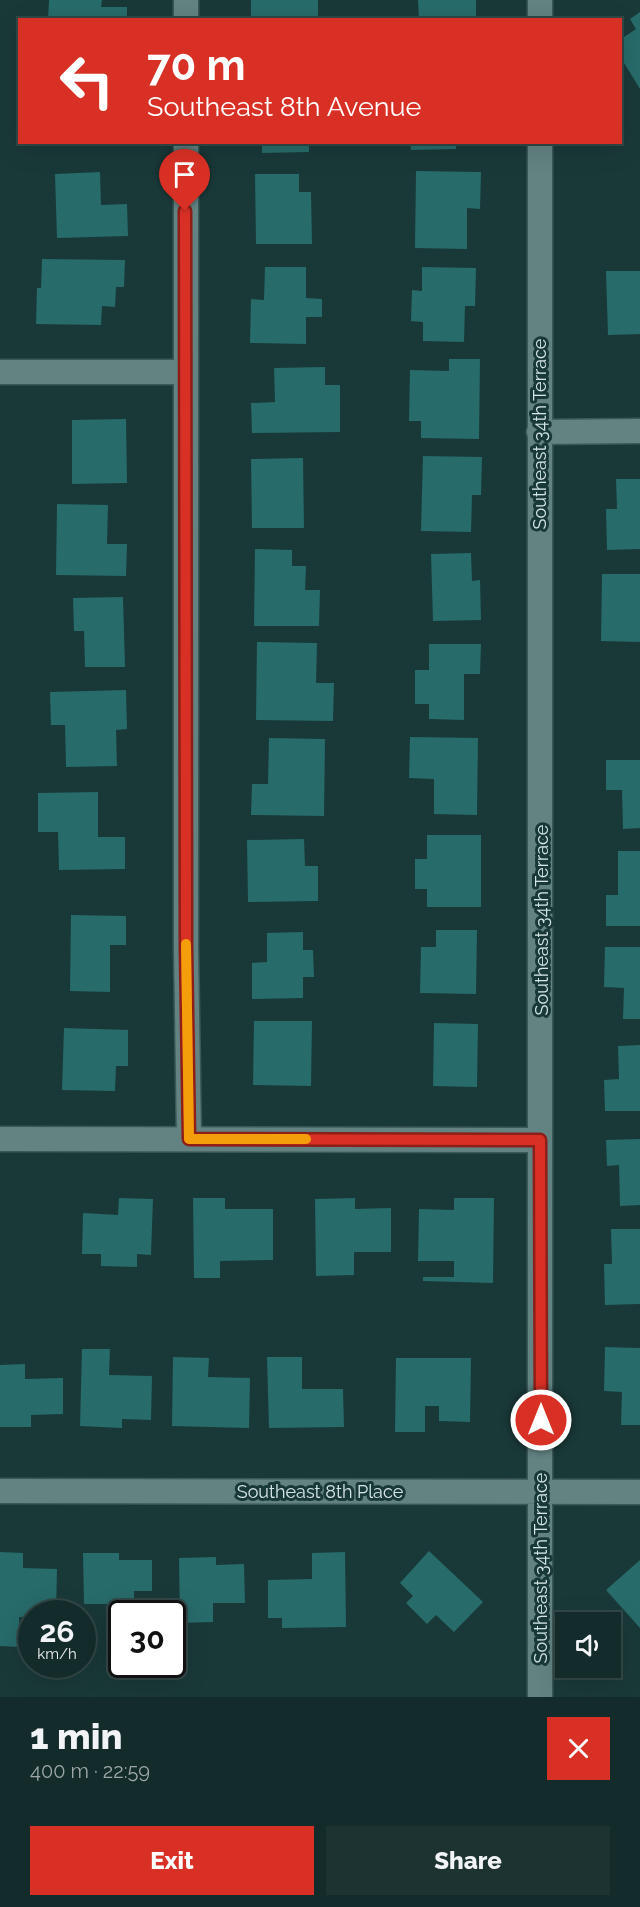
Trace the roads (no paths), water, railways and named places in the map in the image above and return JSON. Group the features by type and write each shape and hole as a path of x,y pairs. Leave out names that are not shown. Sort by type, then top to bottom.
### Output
{"street":[{"path":"186,0 186,18"},
{"path":"540,0 540,18"},
{"path":"186,144 186,948 189,1139"},
{"name":"Southeast 34th Terrace","path":"540,144 540,1697"},
{"path":"0,372 185,372"},
{"path":"539,432 640,431"},
{"path":"0,1139 540,1140"},
{"name":"Southeast 8th Place","path":"0,1491 541,1490 640,1492"}]}
